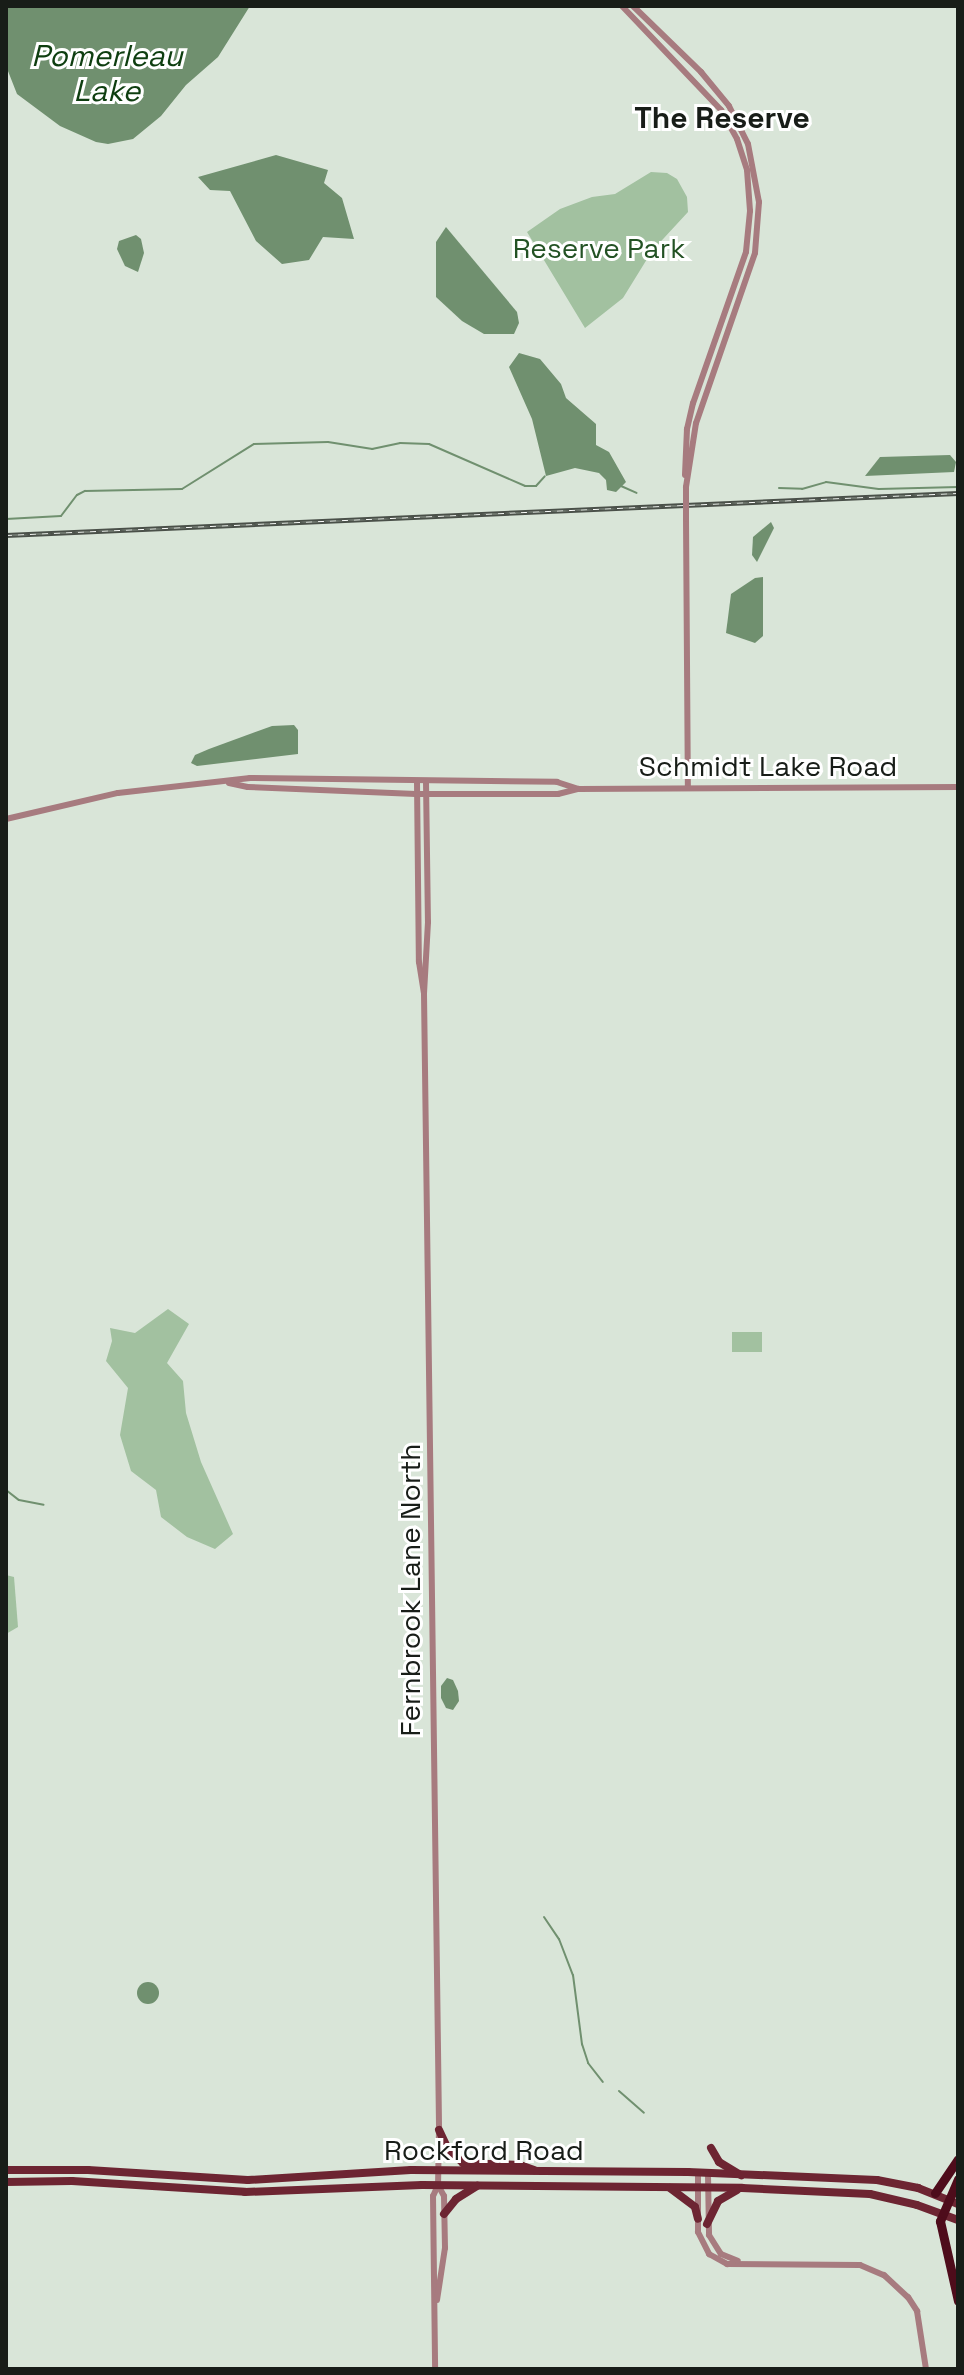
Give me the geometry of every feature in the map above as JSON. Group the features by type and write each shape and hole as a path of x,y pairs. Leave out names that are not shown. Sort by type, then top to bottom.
{"highway":[{"path":"935,2193 958,2159"},
{"path":"958,2179 953,2202 943,2214 942,2232 958,2301"}],"main road":[{"path":"439,2130 448,2149 463,2163 520,2165 539,2171"},
{"path":"711,2148 719,2162 741,2175"},
{"name":"Rockford Road","path":"6,2170 77,2169 248,2180 438,2171 741,2175 877,2180 935,2193 953,2202"},
{"name":"Rockford Road","path":"6,2182 72,2181 245,2192 438,2185 703,2186 870,2194 958,2220"},
{"path":"444,2214 456,2199 477,2185"},
{"path":"662,2185 687,2199 695,2207 698,2219"},
{"path":"707,2224 718,2201 742,2188"}],"street":[{"path":"622,6 721,110 737,139 747,170 750,211 746,252 687,429 688,788"},
{"path":"633,6 701,72 729,106 748,144 758,193 760,219 755,253 696,423 686,487"},
{"name":"Schmidt Lake Road","path":"6,819 118,793 273,778 557,782 578,789"},
{"name":"Fernbrook Lane North","path":"417,782 420,972 424,994"},
{"name":"Fernbrook Lane North","path":"426,782 428,922 424,994 439,2130 438,2185 433,2196 435,2369"},
{"name":"Schmidt Lake Road","path":"229,783 416,794 558,794 578,789 958,787"},
{"path":"703,2174 707,2224 717,2250 741,2262"},
{"name":"Fernbrook Lane North","path":"436,2303 444,2253 444,2196 438,2185"},
{"path":"703,2186 698,2219 700,2241 709,2254 727,2264 860,2265 884,2275 908,2297 917,2311 926,2369"}],"green space":[{"name":"Reserve Park","path":"651,172 667,173 677,179 687,197 688,212 652,251 623,298 585,328 527,232 560,209 592,197 615,194"},
{"path":"168,1309 189,1324 167,1363 183,1381 186,1413 201,1462 233,1534 215,1549 187,1537 161,1517 156,1490 131,1471 120,1435 128,1388 106,1361 112,1341 110,1328 135,1333"},
{"path":"732,1332 762,1332 762,1352 732,1352"},
{"path":"6,1575 14,1577 18,1627 6,1634"}],"water":[{"name":"Pomerleau Lake","path":"6,6 250,6 218,57 186,85 161,116 133,139 108,144 60,126 17,94 6,66"},
{"path":"276,155 328,170 324,183 342,198 354,239 323,237 309,260 282,264 256,241 230,191 210,190 198,177"},
{"path":"446,227 517,312 519,323 514,334 484,334 462,321 436,297 436,242"},
{"path":"136,235 141,239 144,253 138,272 125,266 117,249 119,241"},
{"path":"519,353 540,359 561,384 566,398 596,424 596,445 609,452 626,482 616,492 607,490 606,480 599,473 575,468 546,476 532,419 509,367"},
{"path":"950,455 956,462 954,472 865,476 880,457"},
{"path":"771,522 774,528 757,562 752,555 753,537"},
{"path":"763,577 763,636 755,643 726,633 731,594 755,578"},
{"path":"294,725 298,730 298,754 197,766 191,763 195,755 209,749 272,726"},
{"path":"447,1678 453,1680 458,1691 459,1701 453,1710 446,1708 441,1698 441,1686"},
{"path":"148,1982 156,1985 159,1993 156,2001 148,2004 140,2001 137,1993 140,1985"}],"waterway":[{"path":"6,519 61,516 77,495 85,491 182,489 254,444 328,442 372,449 400,443 429,444 525,486 536,486 545,476"},
{"path":"779,488 802,489 826,482 879,489 958,487"},
{"path":"621,486 637,493"},
{"path":"6,1490 19,1500 44,1505"},
{"path":"544,1917 559,1939 573,1975 582,2044 588,2063 603,2082"},
{"path":"619,2091 644,2113"}],"railway":[{"path":"6,535 958,493"}],"district":[{"name":"The Reserve","path":"722,118"}]}
